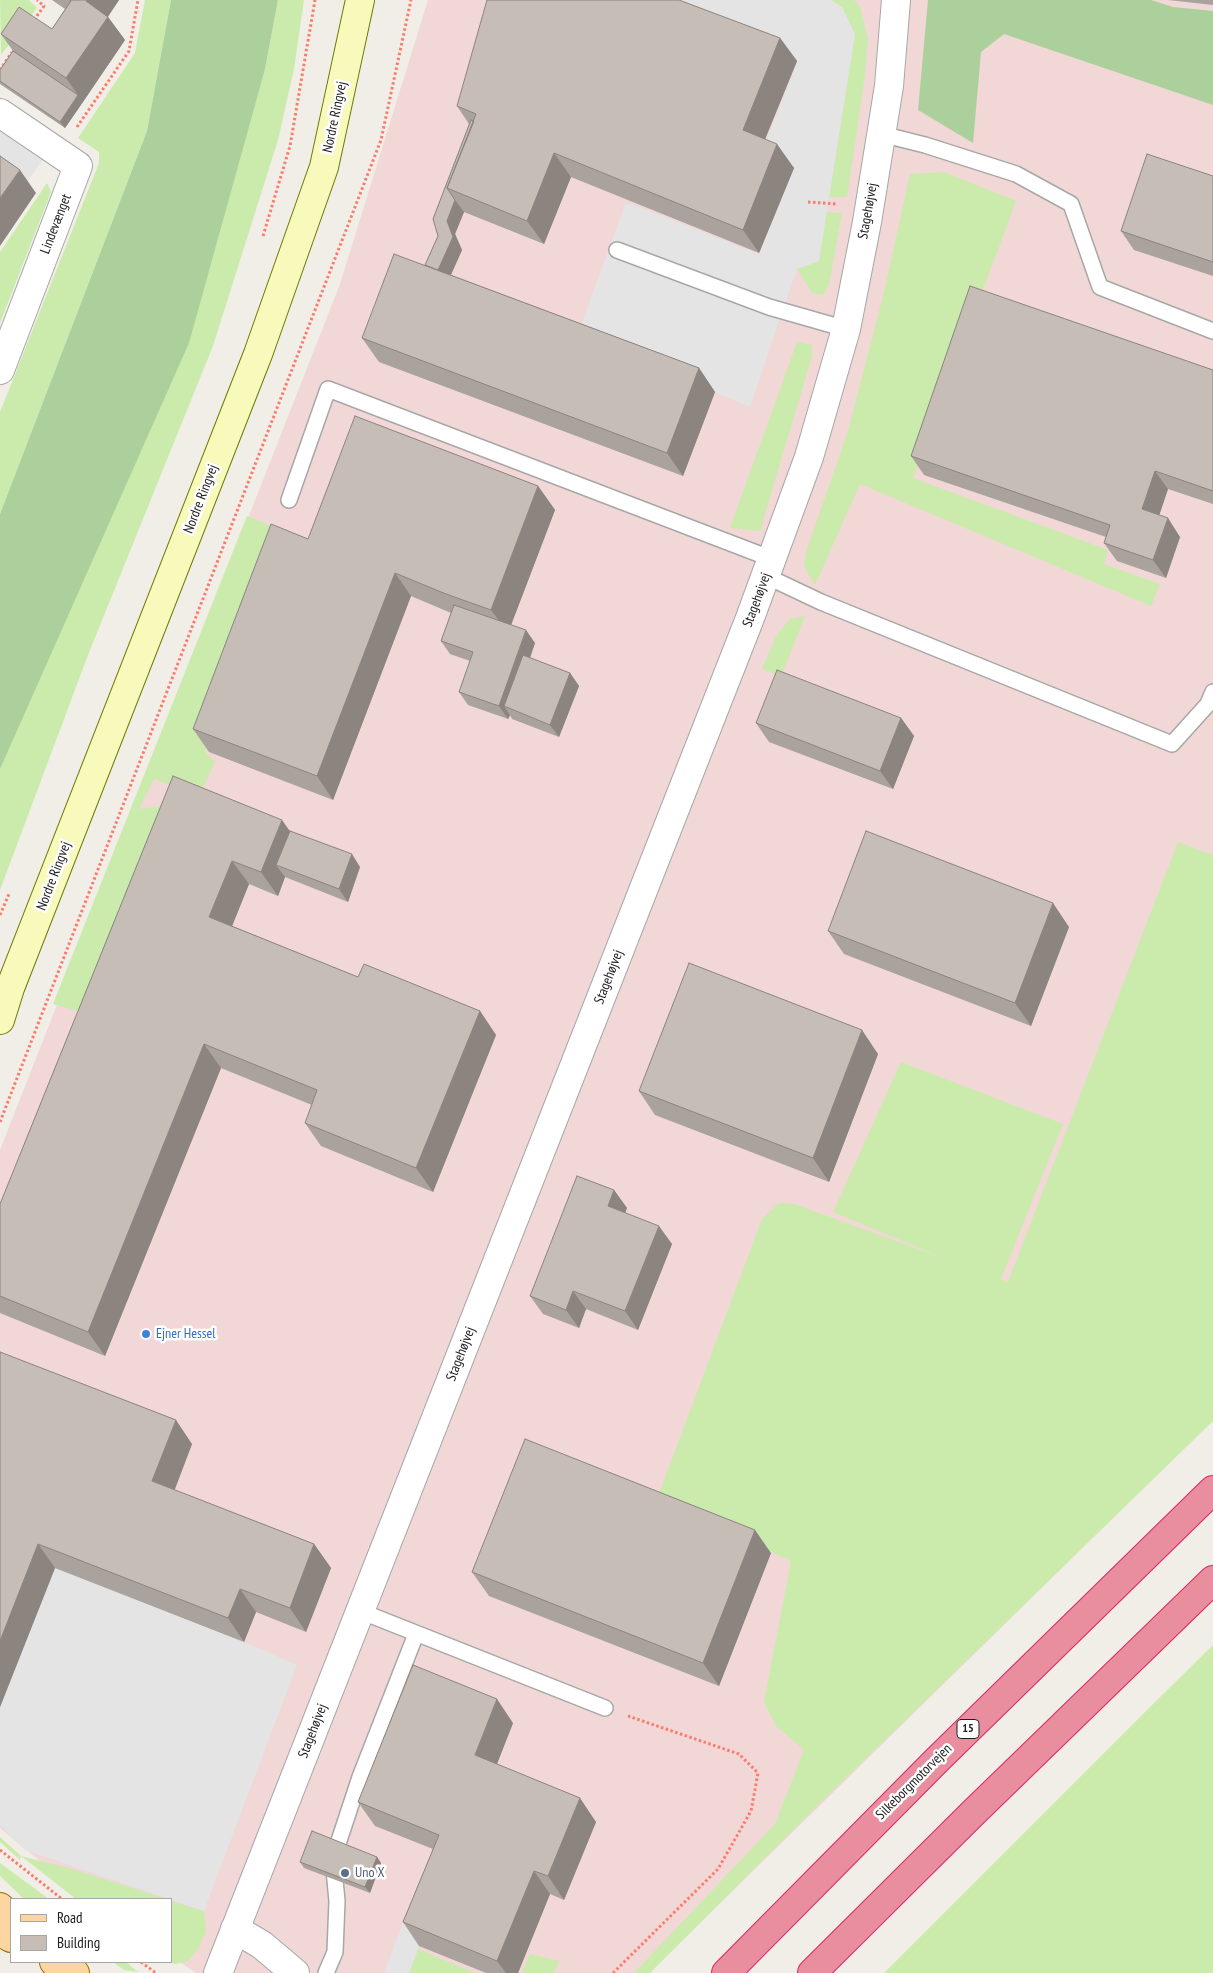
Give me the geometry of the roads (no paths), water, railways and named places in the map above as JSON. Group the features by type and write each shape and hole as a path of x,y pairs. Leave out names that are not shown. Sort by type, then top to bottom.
{"highway":[{"name":"Silkeborgmotorvejen","path":"726,1973 937,1760 1213,1490"},
{"path":"812,1973 980,1806 1213,1580"}],"main road":[{"name":"Nordre Ringvej","path":"0,1020 5,998 258,354 324,167 360,0"},
{"path":"0,1908 10,1916"},
{"path":"56,1963 76,1973"},
{"path":"65,1963 76,1973"}],"street":[{"name":"Stagehøjvej","path":"218,1973 750,618 809,457 846,329 867,222 889,86 896,0"},
{"name":"Lindevænget","path":"0,113 78,166 0,370"},
{"path":"235,1929 262,1944 295,1973"}],"lane":[{"path":"881,134 925,144 1016,174 1071,204 1100,287 1213,331"},
{"path":"616,250 769,307 846,329"},
{"path":"289,500 328,390 769,568 821,602 1172,744 1208,704 1213,692"},
{"path":"360,1611 605,1708"},
{"path":"326,1973 335,1952 337,1901 333,1859 360,1777 416,1634"}],"place":[{"name":"Ejner Hessel","path":"146,1334"},
{"name":"Uno X","path":"345,1873"}]}
